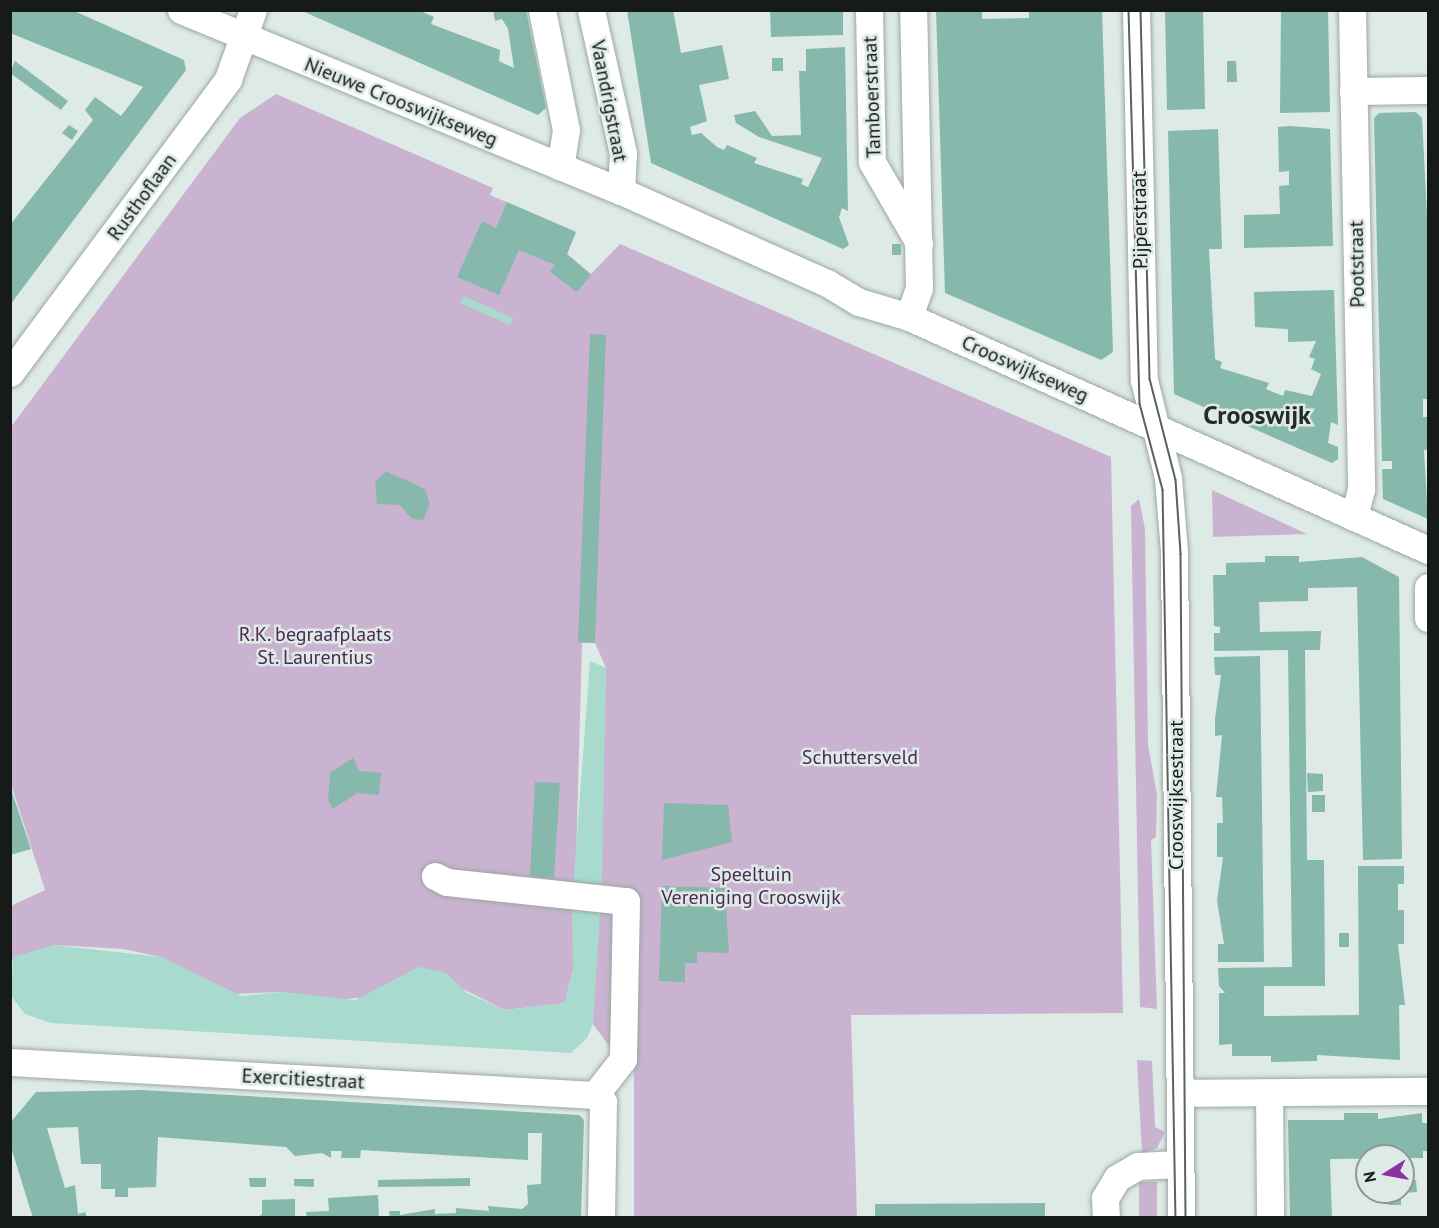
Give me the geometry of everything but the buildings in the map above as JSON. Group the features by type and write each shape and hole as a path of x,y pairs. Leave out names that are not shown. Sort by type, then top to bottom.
{"street":[{"name":"Nieuwe Crooswijkseweg","path":"181,10 621,191"},
{"name":"Rusthoflaan","path":"10,373 228,79 247,38 253,10"},
{"path":"542,10 566,130 560,167"},
{"name":"Vaandrigstraat","path":"591,10 623,153 621,191"},
{"name":"Tamboerstraat","path":"869,10 872,162 919,244"},
{"name":"Tamboerstraat","path":"909,317 920,288 913,10"},
{"name":"Pijperstraat","path":"1136,10 1144,380 1155,428"},
{"name":"Pootstraat","path":"1352,10 1361,489 1354,517"},
{"path":"1353,91 1428,90"},
{"name":"Crooswijkseweg","path":"621,191 871,308 909,317 1428,550"},
{"name":"Crooswijksestraat","path":"1155,428 1168,478 1174,551 1181,1218"},
{"path":"1428,587 1428,618"},
{"path":"435,876 447,882 606,897 626,902 623,1059 595,1095 603,1102 601,1218"},
{"name":"Exercitiestraat","path":"10,1062 595,1095"},
{"path":"1180,1094 1428,1091"},
{"path":"1269,1093 1270,1218"},
{"path":"1106,1218 1106,1198 1117,1178 1138,1166 1180,1164"}],"green space":[{"path":"276,94 493,188 490,195 576,232 567,254 591,274 620,244 1111,457 1123,1013 851,1015 857,1217 634,1217 634,1060 615,1054 593,1024 606,668 595,643 582,643 573,969 565,1003 505,1010 419,967 365,997 340,1000 282,992 232,994 161,957 123,949 54,945 11,961 11,906 45,890 11,784 11,427 240,118"},
{"path":"1212,490 1307,534 1213,537"},
{"path":"1139,499 1145,529 1148,745 1157,794 1156,837 1151,840 1157,1009 1140,1007 1131,506"},
{"path":"1137,1060 1152,1061 1155,1127 1165,1132 1157,1148 1142,1154"},
{"path":"1139,1182 1157,1182 1157,1217 1139,1217"}],"shaded area":[{"path":"464,296 513,318 510,325 460,303"},
{"path":"590,661 606,668 602,882 593,1024 587,1038 571,1053 51,1023 25,1014 11,996 13,957 54,945 161,957 242,996 282,992 355,1000 419,967 446,973 467,993 505,1010 565,1003 573,969 572,902"}],"tram line":[{"path":"1129,10 1140,404 1163,490 1176,1218"},
{"path":"1141,10 1150,379 1176,480 1181,554 1186,1218"}],"district":[{"name":"Crooswijk","path":"1257,415"}],"park label":[{"name":"R.K. begraafplaats St. Laurentius","path":"315,646"},
{"name":"Schuttersveld","path":"860,757"},
{"name":"Speeltuin Vereniging Crooswijk","path":"751,886"}]}
